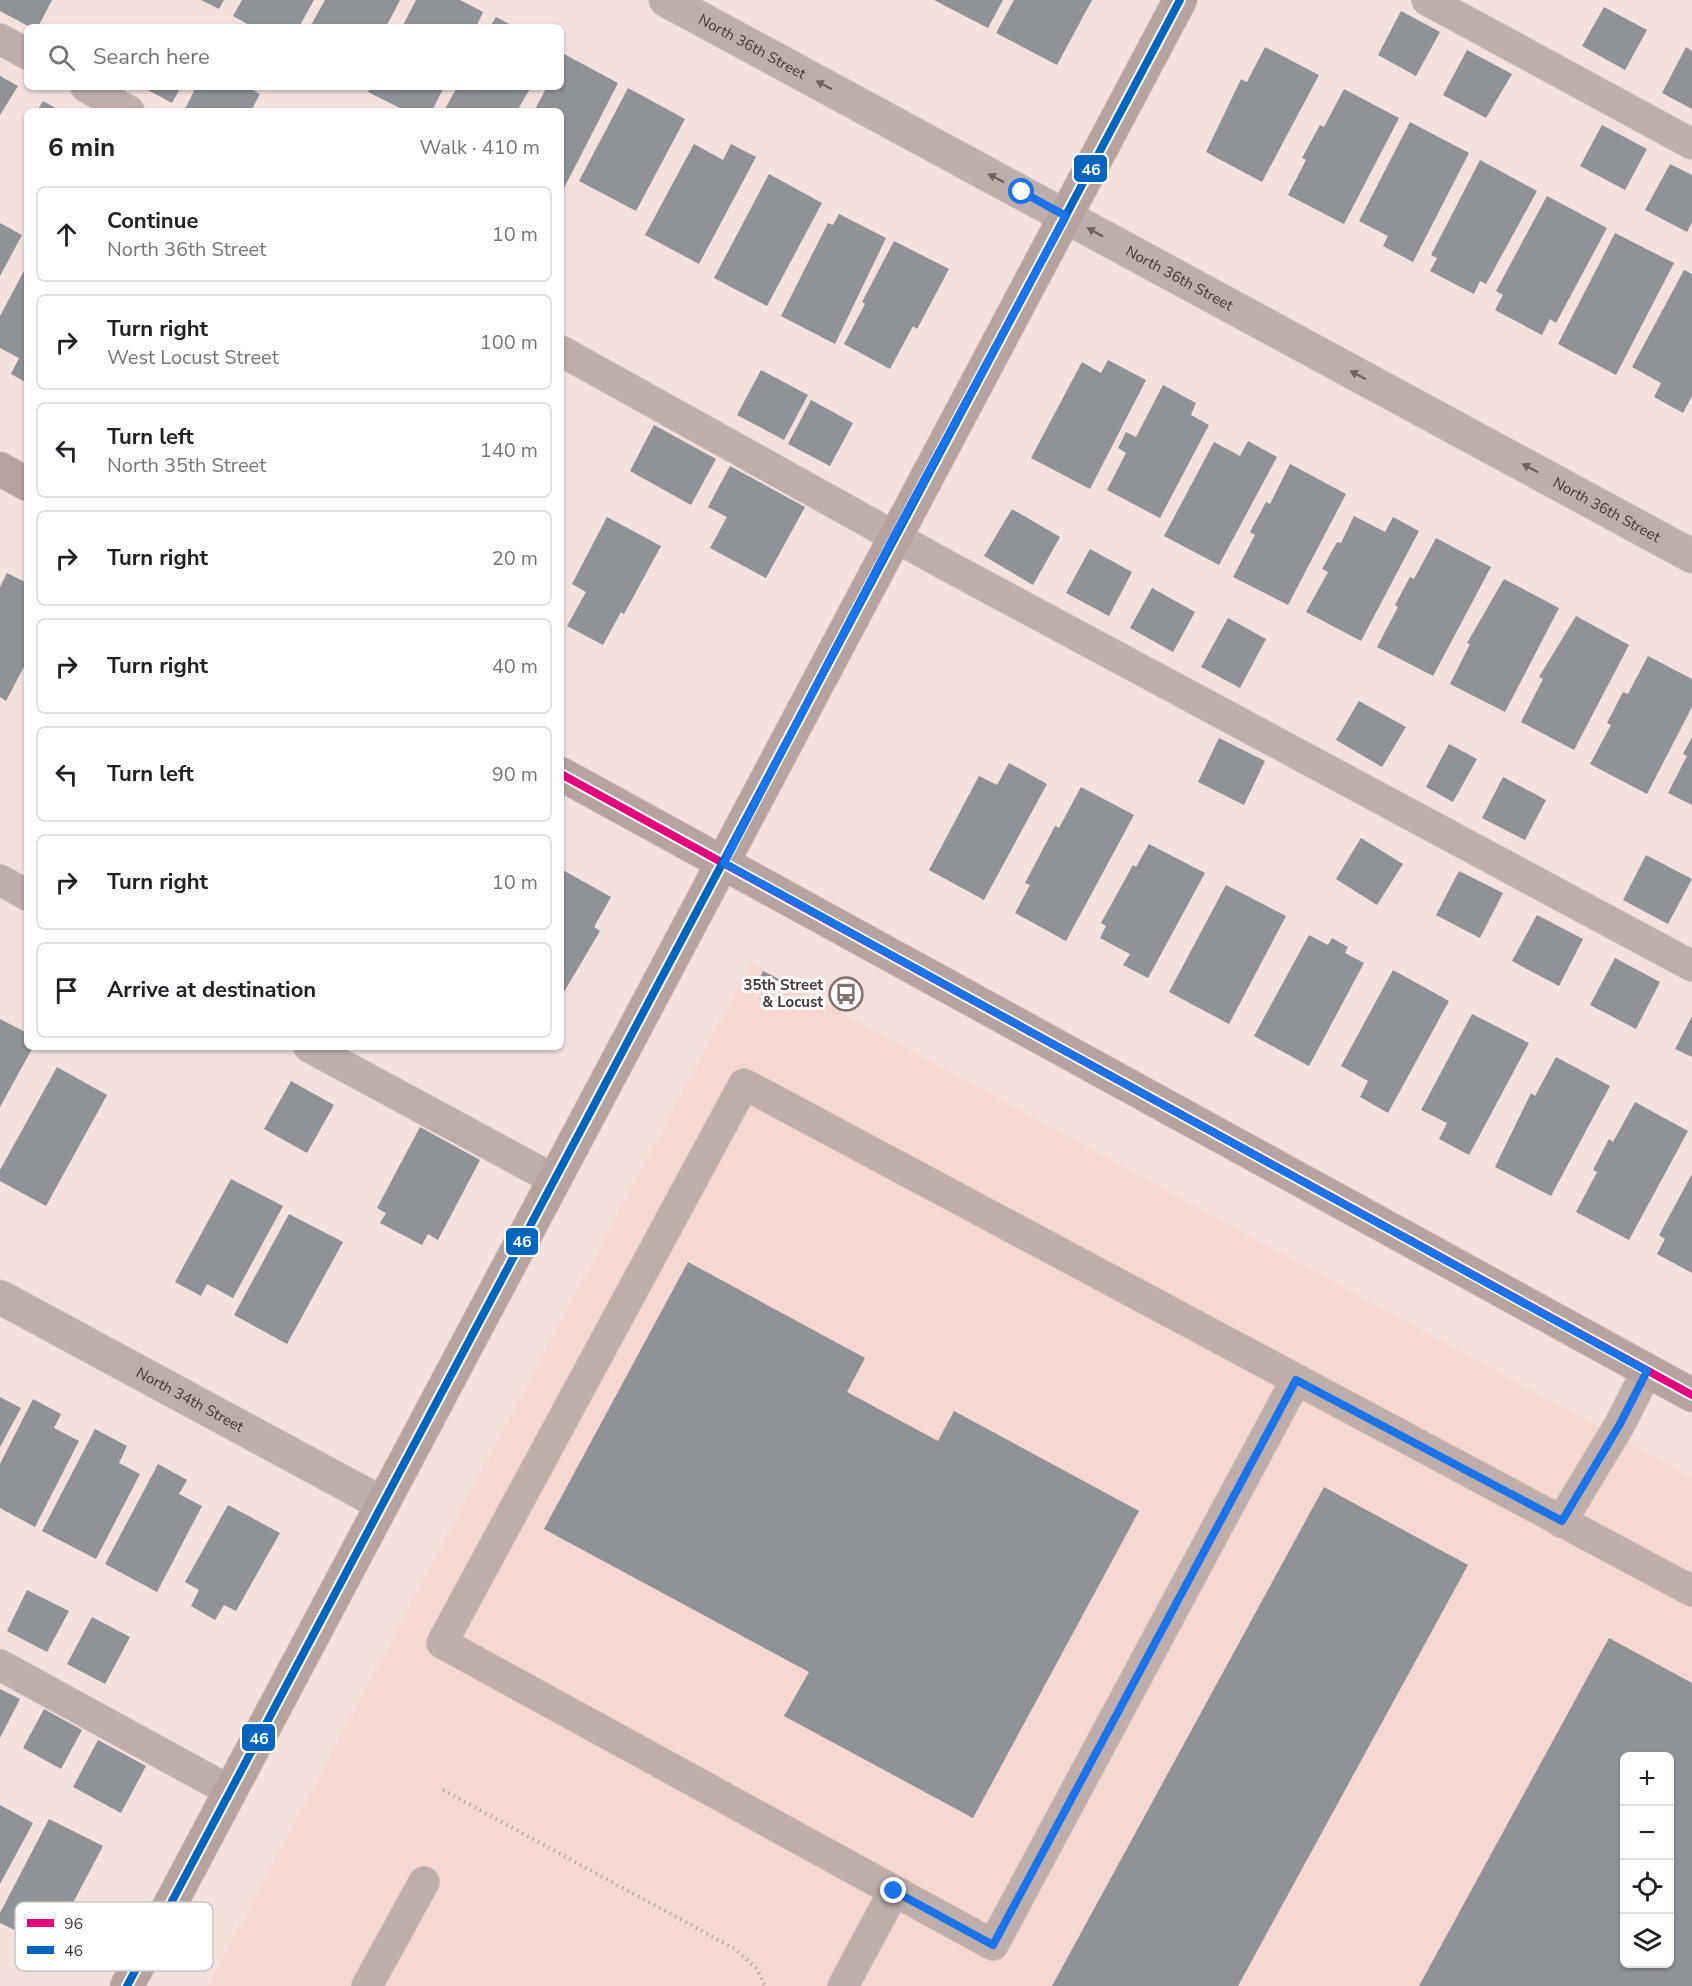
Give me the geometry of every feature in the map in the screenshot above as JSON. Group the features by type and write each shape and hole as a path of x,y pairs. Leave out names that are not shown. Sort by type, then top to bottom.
{"street":[{"name":"North 36th Street","path":"666,0 1692,555"},
{"path":"171,1902 1180,0"},
{"path":"0,469 24,481"},
{"path":"564,776 1692,1395"},
{"name":"North 34th Street","path":"0,1297 381,1503"},
{"path":"127,1986 135,1971"}],"lane":[{"path":"1427,0 1692,144"},
{"path":"0,39 24,52"},
{"path":"91,90 124,108"},
{"path":"564,353 894,536 1692,966"},
{"path":"0,880 24,893"},
{"path":"315,1050 555,1180"},
{"path":"1296,1380 993,1945 442,1643 744,1084 1692,1591"},
{"path":"1562,1521 1620,1424 1647,1371"},
{"path":"0,1665 230,1791"},
{"path":"367,1986 424,1882"},
{"path":"843,1986 894,1891"}],"path":[{"path":"443,1790 735,1949 757,1969 765,1986"}],"shaded area":[{"path":"751,963 1692,1478 1692,1986 208,1986"}],"building":[{"path":"0,0 52,0 40,24 24,24 0,11"},
{"path":"201,0 224,0 219,9"},
{"path":"242,0 314,0 301,24 248,24 233,16"},
{"path":"325,0 400,0 388,24 312,24"},
{"path":"416,0 460,0 483,12 477,24 404,24"},
{"path":"934,0 1003,0 988,28"},
{"path":"1014,0 1092,0 1057,65 996,33"},
{"path":"1604,7 1647,30 1625,70 1582,46"},
{"path":"1401,11 1440,32 1416,76 1378,55"},
{"path":"496,17 509,24 492,24"},
{"path":"1265,47 1319,75 1262,182 1206,152 1241,79 1247,82"},
{"path":"1686,47 1692,51 1692,109 1662,93"},
{"path":"1467,50 1512,74 1486,118 1443,95"},
{"path":"564,54 618,83 564,188 564,108 536,108 545,90 564,90"},
{"path":"0,76 18,86 0,115"},
{"path":"628,88 685,119 636,211 579,181"},
{"path":"1344,89 1399,118 1344,224 1288,195 1306,160 1302,158 1320,125 1324,127"},
{"path":"148,90 179,90 172,103"},
{"path":"194,90 253,90 260,94 253,108 186,108"},
{"path":"369,90 442,90 434,108 400,108 368,92"},
{"path":"455,90 529,90 519,108 446,108"},
{"path":"43,101 56,108 39,108"},
{"path":"1410,122 1469,153 1413,262 1383,246 1388,236 1359,221"},
{"path":"1602,125 1647,149 1625,190 1580,166"},
{"path":"694,144 723,160 731,144 756,157 699,264 645,235"},
{"path":"1480,160 1537,191 1486,284 1480,281 1474,294 1430,271 1437,258 1431,255"},
{"path":"1670,164 1692,175 1692,222 1687,232 1645,210"},
{"path":"769,174 822,203 767,306 714,278"},
{"path":"1547,196 1607,228 1556,323 1550,319 1542,335 1495,310 1503,295 1496,291"},
{"path":"839,214 886,238 835,344 781,316 828,223 833,225"},
{"path":"0,223 22,235 0,276"},
{"path":"1615,233 1674,263 1616,375 1558,344"},
{"path":"894,241 949,269 917,329 913,326 890,369 844,344 865,304 862,302"},
{"path":"1684,270 1692,274 1692,396 1683,413 1654,397 1661,383 1632,367"},
{"path":"24,271 24,381 11,374 19,358 0,348 0,316"},
{"path":"1108,360 1146,380 1090,489 1031,458 1082,362 1101,373"},
{"path":"761,370 808,395 784,440 737,415"},
{"path":"1163,385 1196,403 1191,415 1209,425 1160,518 1107,490 1126,453 1118,448 1126,432 1136,437"},
{"path":"811,400 853,423 830,466 788,444"},
{"path":"654,425 716,459 691,505 630,471"},
{"path":"1248,441 1277,457 1219,565 1164,536 1214,442 1240,456"},
{"path":"1290,464 1346,494 1288,605 1233,577 1255,535 1250,532 1266,502 1270,504"},
{"path":"730,466 805,507 766,578 710,548 727,517 708,507"},
{"path":"1012,509 1060,537 1033,585 984,556"},
{"path":"1354,516 1385,532 1393,517 1419,531 1361,641 1306,612 1328,572 1322,569 1337,542 1341,543"},
{"path":"607,517 661,546 624,614 621,612 603,645 567,626 586,592 572,584"},
{"path":"1436,538 1491,567 1433,676 1377,647 1398,607 1395,605 1410,577 1414,579"},
{"path":"1090,549 1132,572 1109,616 1066,593"},
{"path":"7,573 24,582 24,667 6,701 0,697 0,587"},
{"path":"1504,579 1559,608 1505,712 1450,684 1470,644 1467,643"},
{"path":"1152,588 1195,612 1173,652 1130,628"},
{"path":"1576,616 1629,645 1574,750 1521,722 1543,679 1539,677"},
{"path":"1228,618 1266,639 1240,688 1201,667"},
{"path":"1648,656 1692,679 1692,707 1647,794 1590,764 1611,725 1607,723 1623,692 1628,694"},
{"path":"1359,701 1406,727 1382,767 1336,740"},
{"path":"1692,737 1692,805 1668,793 1687,756 1683,754"},
{"path":"1219,738 1265,761 1244,805 1198,782"},
{"path":"1449,744 1477,759 1453,802 1426,787"},
{"path":"1009,763 1047,784 984,900 929,870 979,776 997,785"},
{"path":"1503,777 1546,800 1525,840 1482,818"},
{"path":"1081,787 1134,815 1066,941 1015,913 1030,885 1025,883 1055,826 1059,828"},
{"path":"1361,838 1403,864 1377,905 1336,879"},
{"path":"1149,844 1205,873 1148,978 1123,965 1130,954 1100,938 1106,926 1101,923 1133,865 1136,867"},
{"path":"1646,855 1692,879 1668,924 1623,900"},
{"path":"564,871 611,897 594,927 600,931 564,992"},
{"path":"1459,871 1503,893 1480,938 1436,915"},
{"path":"1226,885 1286,916 1229,1024 1169,992"},
{"path":"1537,915 1583,939 1559,986 1512,961"},
{"path":"1309,935 1328,945 1332,938 1348,947 1345,953 1364,963 1309,1066 1254,1036"},
{"path":"1615,958 1660,982 1636,1029 1590,1005"},
{"path":"1393,970 1449,1001 1388,1113 1360,1097 1368,1081 1341,1066"},
{"path":"763,971 779,979 774,988 759,980"},
{"path":"1472,1014 1529,1043 1469,1155 1439,1139 1447,1123 1421,1110"},
{"path":"1692,1016 1692,1057 1675,1049"},
{"path":"0,1019 24,1031 24,1050 31,1050 0,1107"},
{"path":"1556,1057 1610,1086 1551,1196 1495,1167 1531,1093 1535,1096"},
{"path":"57,1067 107,1095 46,1206 0,1181 0,1170"},
{"path":"291,1081 334,1105 307,1153 264,1129"},
{"path":"1635,1102 1688,1131 1629,1240 1576,1212 1597,1172 1593,1170 1609,1139 1613,1142"},
{"path":"420,1127 480,1160 438,1240 428,1234 422,1245 380,1223 386,1213 377,1208"},
{"path":"1692,1174 1692,1273 1657,1254 1665,1239 1659,1235"},
{"path":"231,1179 283,1206 233,1298 207,1284 201,1296 175,1282"},
{"path":"289,1214 343,1242 287,1344 234,1315"},
{"path":"688,1262 865,1358 847,1392 938,1441 954,1411 1139,1511 973,1818 784,1716 809,1672 544,1529"},
{"path":"0,1397 21,1408 0,1447"},
{"path":"33,1399 61,1414 54,1428 79,1441 35,1527 0,1508 0,1464"},
{"path":"95,1429 127,1446 119,1463 140,1474 96,1559 42,1531"},
{"path":"158,1464 187,1480 179,1494 202,1506 157,1592 105,1564"},
{"path":"1324,1487 1468,1565 1238,1986 1052,1986"},
{"path":"228,1505 280,1533 236,1611 224,1605 215,1620 191,1606 199,1590 185,1582"},
{"path":"27,1590 69,1611 47,1652 7,1631"},
{"path":"92,1617 130,1637 105,1684 67,1664"},
{"path":"1609,1638 1692,1683 1692,1986 1419,1986"},
{"path":"0,1689 20,1699 0,1738"},
{"path":"44,1709 82,1730 61,1769 23,1748"},
{"path":"98,1740 146,1766 121,1813 73,1787"},
{"path":"0,1805 33,1823 0,1884"},
{"path":"49,1819 103,1846 73,1902 15,1902 15,1930 0,1923 0,1913"}],"transit line":[{"name":"46","path":"172,1902 1180,0"},
{"name":"96","path":"564,776 1692,1395"},
{"name":"46","path":"127,1986 135,1971"}],"place":[{"name":"35th Street & Locust","path":"846,994"}],"route":[{"path":"894,1891 993,1945 1296,1380 1562,1521 1620,1424 1647,1371 724,863 894,536 1066,216 1022,192"}]}
